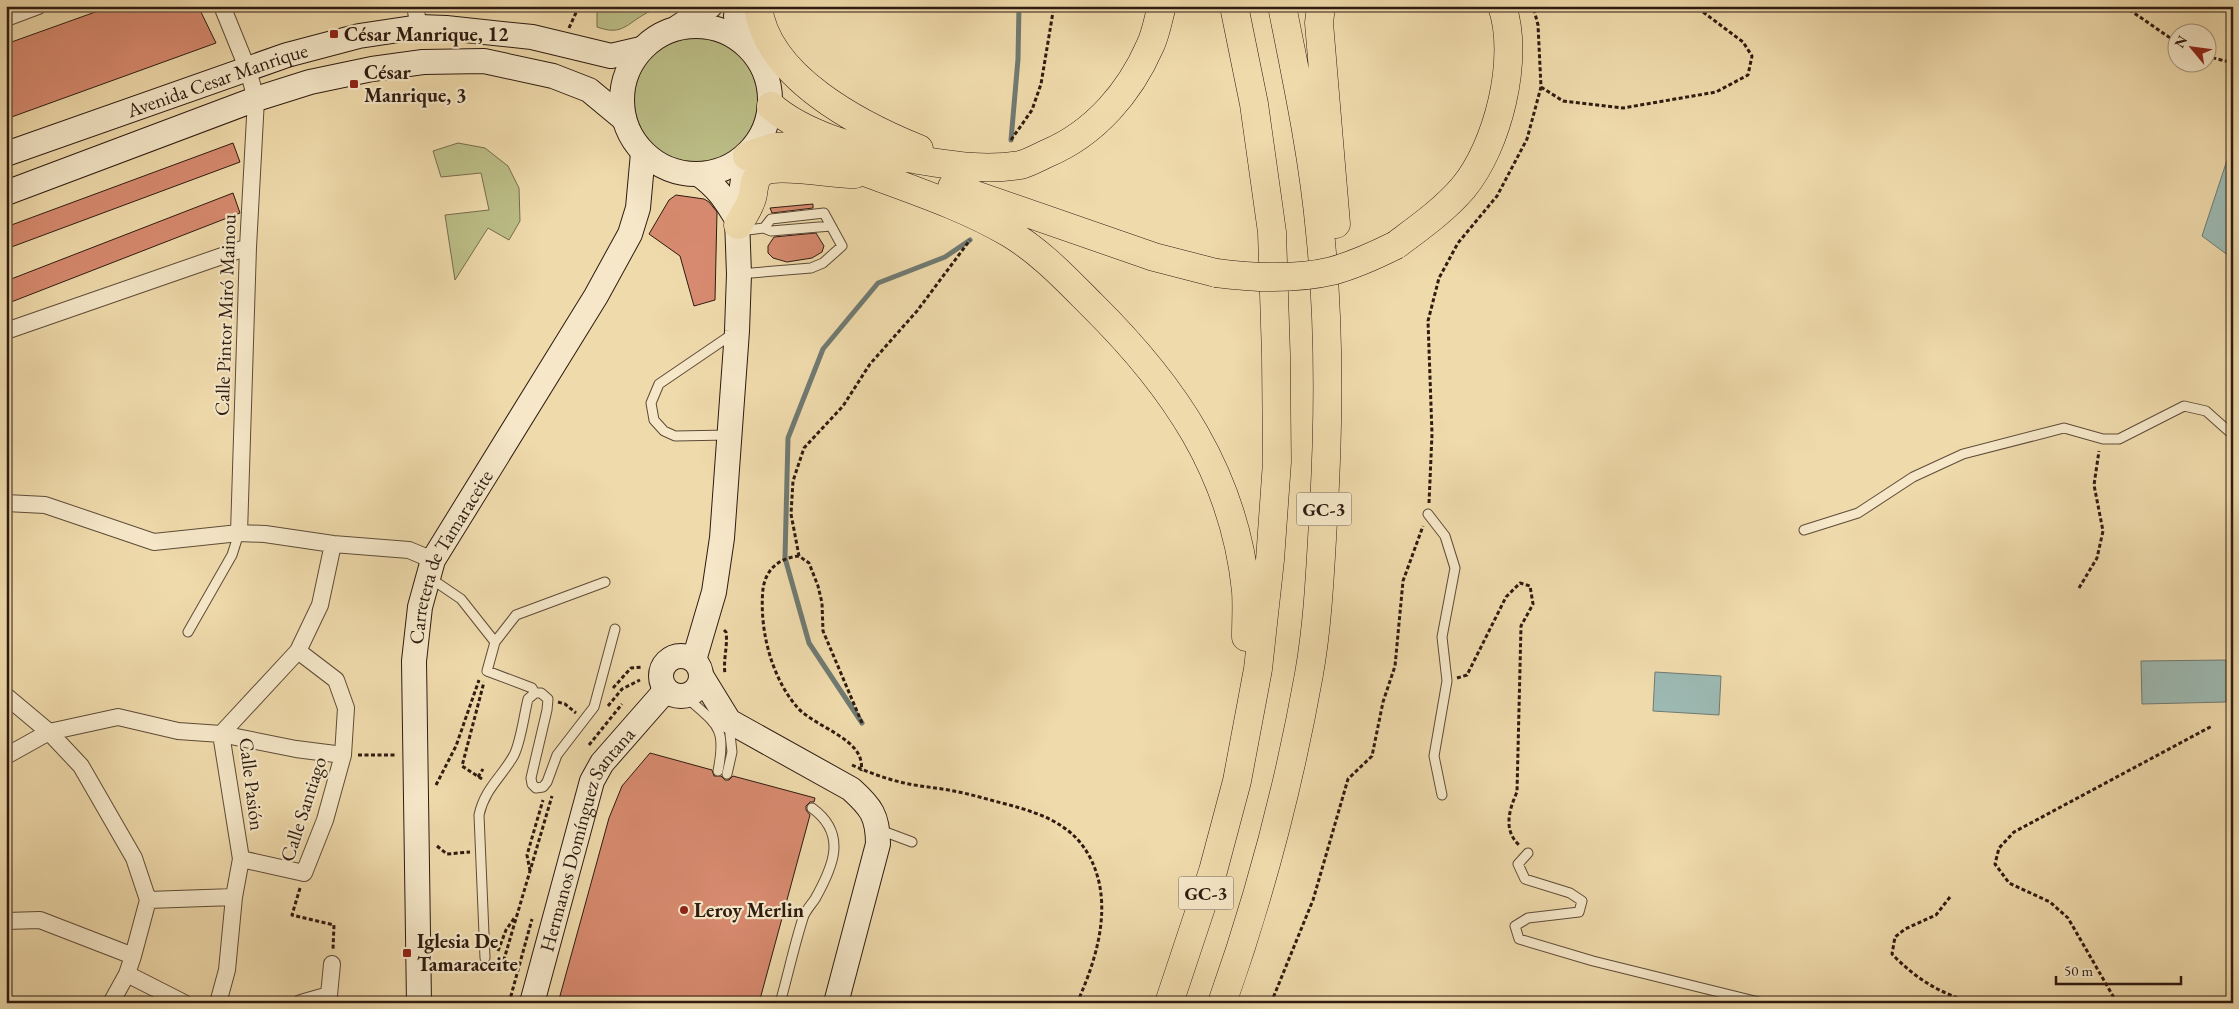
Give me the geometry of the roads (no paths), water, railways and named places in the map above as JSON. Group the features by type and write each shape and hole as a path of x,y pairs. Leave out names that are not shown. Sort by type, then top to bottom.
{"highway":[{"path":"758,6 760,21 767,37 784,61 829,104 892,138 969,168"},
{"path":"744,226 752,200 754,182 760,174 767,170 780,168 843,175 880,165 969,168 1021,165 1067,145 1098,121 1130,85 1151,45 1162,6"},
{"name":"GC-3","path":"1169,1003 1213,871 1237,781 1258,669 1270,560 1277,452 1272,232 1254,104 1234,6"},
{"name":"GC-3","path":"1222,1003 1246,934 1283,801 1309,672 1319,596 1328,444 1328,351 1321,241 1298,87 1282,6"},
{"path":"1319,596 1344,447 1336,221 1319,23 1321,6"},
{"path":"880,165 1154,257 1216,273 1254,278 1296,276 1332,271 1366,259 1396,245 1433,218 1464,186 1490,143 1504,95 1509,40 1502,8"},
{"path":"771,106 788,120 801,127 880,165 1011,234 1050,263 1104,316 1155,375 1191,423 1211,462 1229,509 1240,552 1246,593 1246,637 1234,731 1237,781"},
{"path":"746,157 774,147 790,146 840,156 882,169 880,165"}],"main road":[{"path":"678,27 695,25 710,27 725,31 742,41 762,64 770,85 771,106 758,139 746,157 713,174 700,175 672,171 657,164 644,154 632,139 624,119 621,102 630,66 641,49 654,38 678,27 710,6"},
{"path":"737,6 736,16 742,41"},
{"name":"Avenida Cesar Manrique","path":"6,154 308,48 359,36 417,17 484,31 532,37 611,56 641,49"},
{"name":"Avenida Cesar Manrique","path":"6,193 256,99 310,82 372,69 423,62 484,61 553,76 589,90 624,119"},
{"name":"Carretera de Tamaraceite","path":"419,1003 414,661 420,607 430,568 596,296 630,234 638,208 644,154"},
{"path":"746,157 744,173 744,226 719,567 705,619 698,668 697,689 676,693 661,678 664,665 669,660 681,656 698,668 729,721 857,779 867,803 874,813 878,829 878,844 836,1003"},
{"path":"700,175 715,186 744,226"},
{"name":"Hermanos Domínguez Santana","path":"532,1003 592,781 602,763 676,693"}],"street":[{"path":"6,18 38,6"},
{"path":"222,6 248,70"},
{"name":"Calle Pintor Miró Mainou","path":"239,533 248,247 256,99 248,70"},
{"path":"6,332 248,247"},
{"path":"6,503 46,505 154,542 239,533 265,534 333,544 409,550 430,568"},
{"name":"Calle Pasión","path":"218,1003 226,970 234,898 241,859 221,734 298,651 320,605 333,544"},
{"name":"Calle Santiago","path":"241,859 304,873 325,820 343,755 346,708 336,680 298,651"},
{"path":"6,696 49,732 82,766 134,858 148,900 127,974 111,1003"},
{"path":"6,756 49,732 118,717 178,731 221,734 296,749 343,755"},
{"path":"148,900 234,898"},
{"path":"6,922 40,920 133,956"},
{"path":"301,1003 329,995 332,964"},
{"path":"127,974 184,1003"}],"lane":[{"path":"739,274 796,270 823,263 842,246 824,214 771,219 744,226"},
{"path":"744,226 771,231 830,226"},
{"path":"730,435 675,436 664,431 654,420 651,402 659,384 737,331"},
{"path":"1804,530 1858,513 1913,477 1963,454 2064,428 2103,439 2119,439 2184,406 2206,411 2233,434"},
{"path":"1428,514 1445,536 1455,568 1442,637 1447,681 1434,756 1442,795"},
{"path":"188,632 232,555 239,533"},
{"path":"430,568 461,599 495,642"},
{"path":"535,693 532,688 487,671 495,642 516,614 605,582"},
{"path":"485,958 479,815 482,804 491,785 514,755 528,699 535,693 541,693 548,699 531,778 532,784 536,788 543,787 557,755 594,706 615,629"},
{"path":"676,693 718,726 722,743 718,771"},
{"path":"728,774 732,752 729,721"},
{"path":"780,1003 804,916 826,880 835,851 832,830 824,817 812,808"},
{"path":"878,829 912,842"},
{"path":"1528,853 1518,864 1525,879 1570,892 1582,901 1579,912 1528,918 1515,926 1519,939 1593,961 1763,1003"}],"water":[{"path":"2233,142 2233,259 2202,236"},
{"path":"2226,660 2226,702 2142,704 2141,661"},
{"path":"1655,672 1721,676 1719,715 1653,711"}],"waterway":[{"path":"1011,140 1018,59 1019,6"},
{"path":"862,723 809,643 785,558 788,438 823,349 878,283 945,257 970,240"}],"place":[{"name":"César Manrique, 12","path":"334,34"},
{"name":"César Manrique, 3","path":"354,84"},
{"name":"Leroy Merlin","path":"684,910"},
{"name":"Iglesia De Tamaraceite","path":"407,953"}]}
